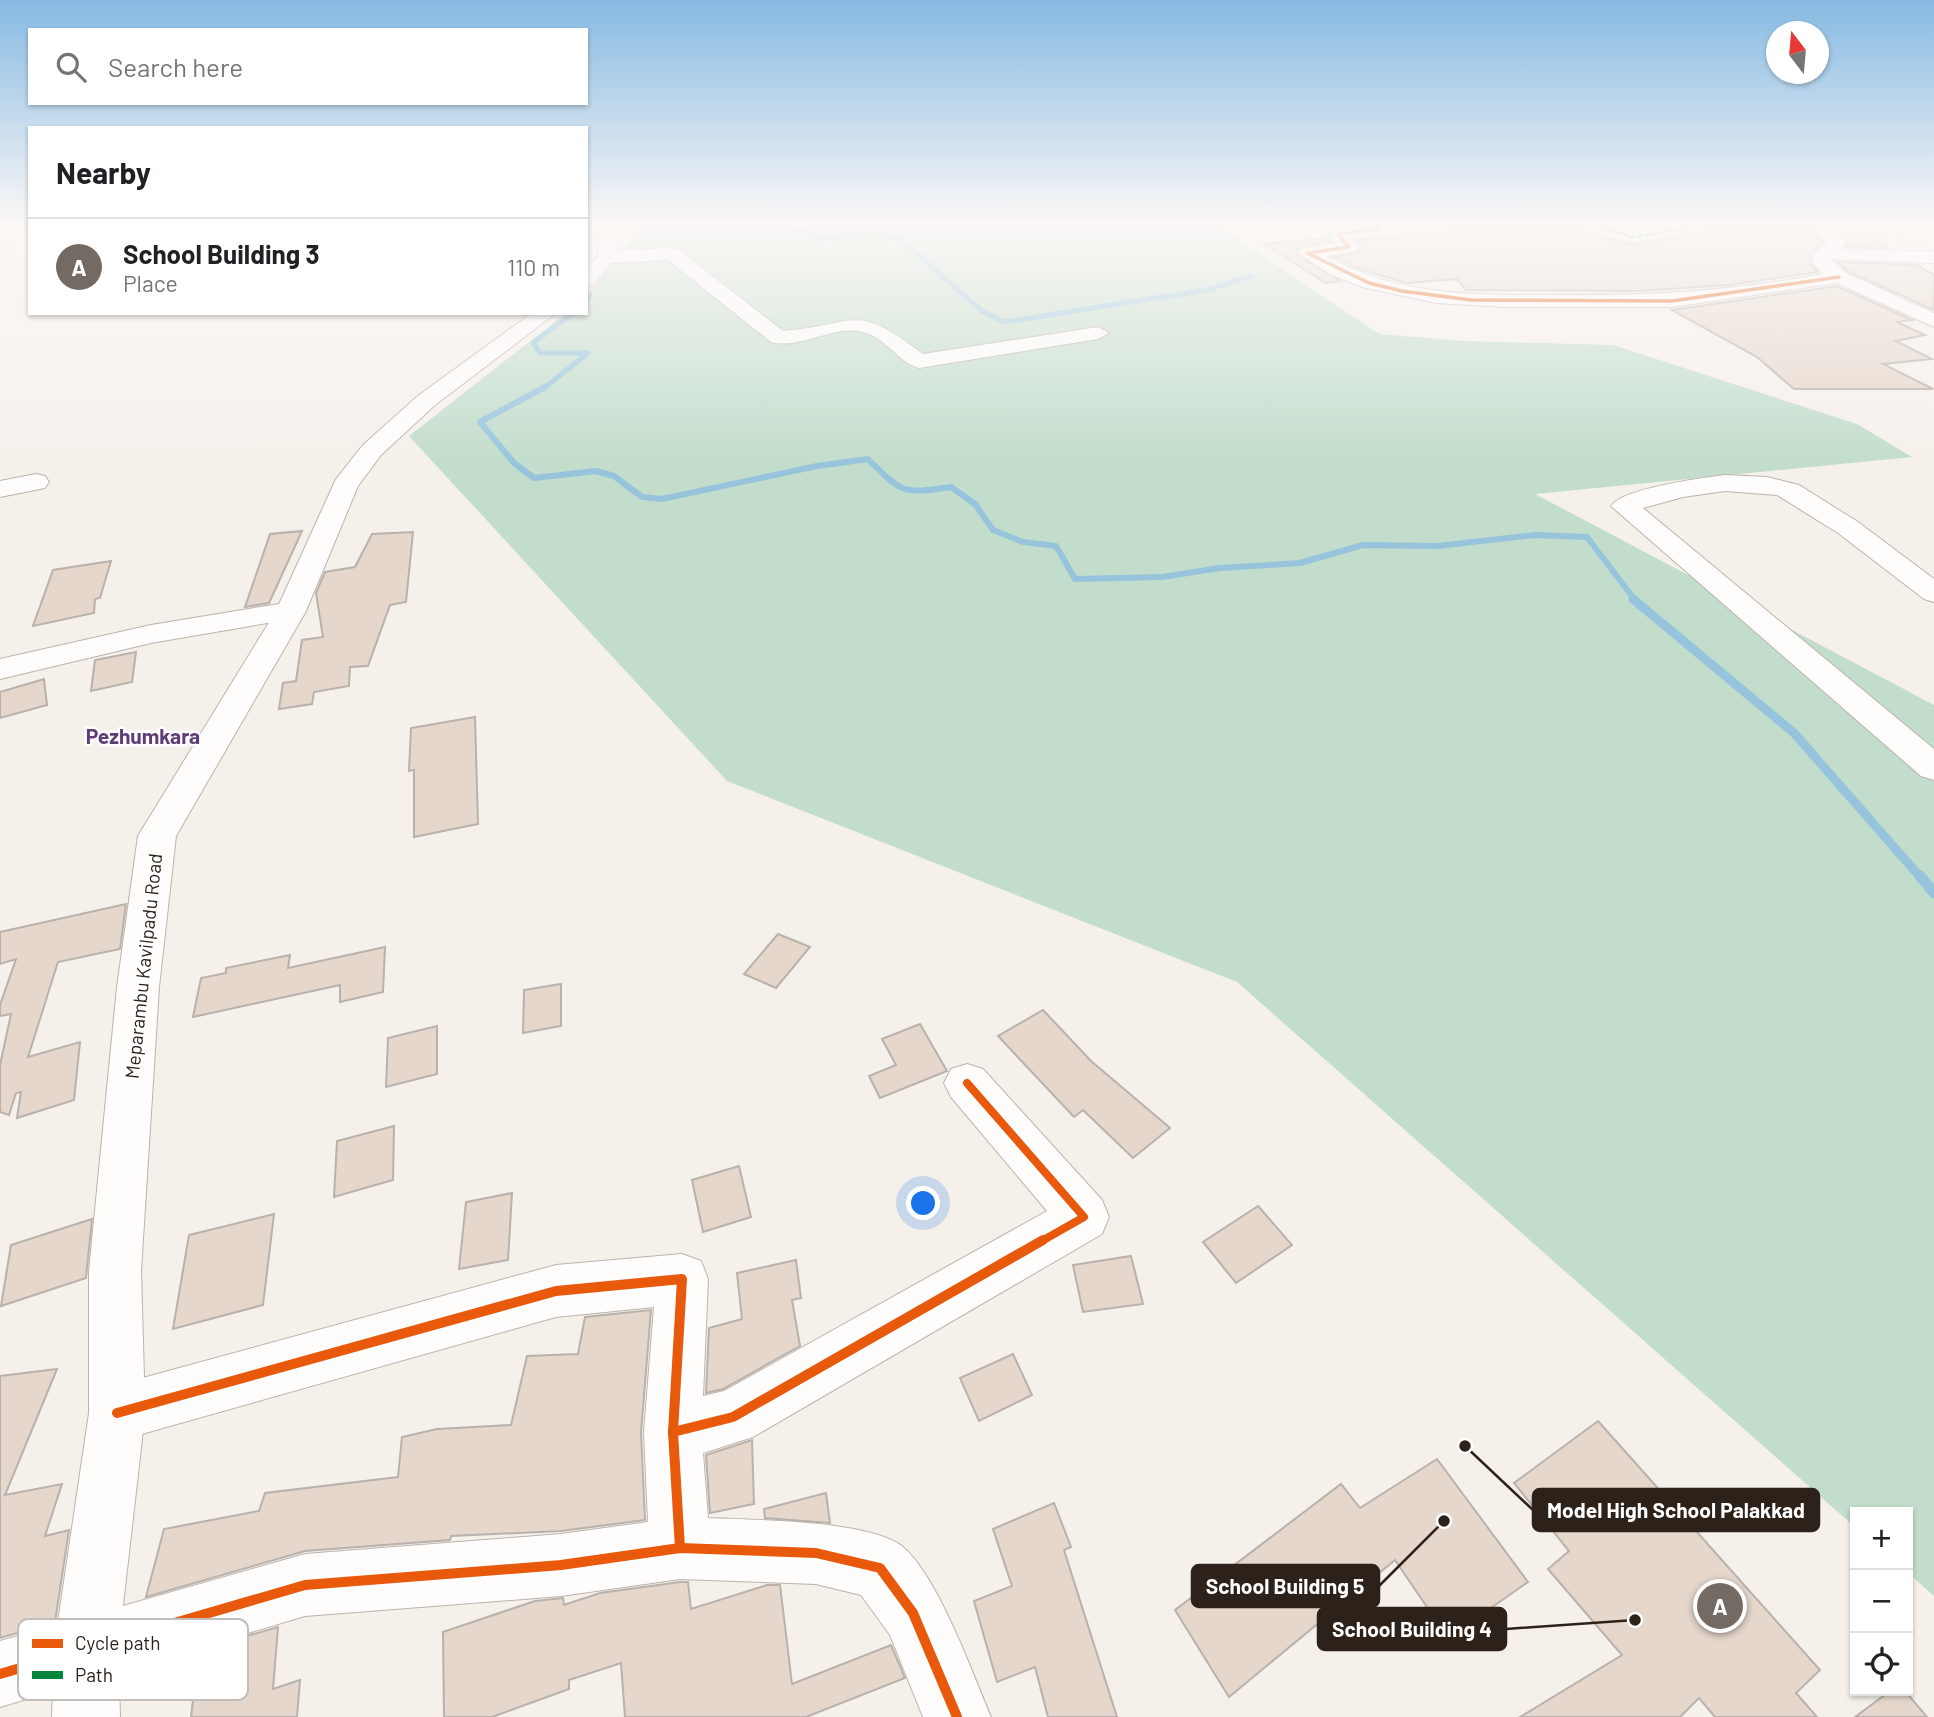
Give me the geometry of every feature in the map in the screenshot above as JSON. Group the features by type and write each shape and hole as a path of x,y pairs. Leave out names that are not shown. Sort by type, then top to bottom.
{"street":[{"path":"737,305 778,338 795,338 849,326 869,327 919,361 1098,333"},
{"path":"1725,305 1755,309"},
{"path":"1900,305 1934,321"},
{"name":"Meparambu Kavilpadu Road","path":"90,1619 117,1413 115,1271 138,987 157,836 291,611 345,485 372,450 427,400 543,315"},
{"path":"0,489 36,482"},
{"path":"1934,593 1891,559 1790,490 1769,484 1725,485 1660,494 1624,506 1934,768"},
{"path":"0,669 151,634 291,611"},
{"path":"673,1432 733,1417 1084,1217 967,1083"},
{"path":"117,1413 556,1291 682,1279 673,1432 680,1548"},
{"path":"187,1619 305,1585 561,1565 680,1548 816,1553 880,1568 913,1613 957,1717"},
{"path":"0,1674 18,1669"}],"green space":[{"path":"588,305 1336,305 1379,334 1464,341 1613,345 1857,424 1912,457 1535,494 1934,705 1934,1596 1913,1577 1913,1507 1850,1507 1850,1523 1237,982 727,781 409,436 563,315 588,315"}],"building":[{"path":"1706,305 1879,305 1912,320 1897,322 1925,335 1896,341 1932,359 1883,364 1933,389 1794,389 1757,357 1672,310"},
{"path":"302,531 269,603 245,607 270,534"},
{"path":"413,532 406,602 390,605 368,666 350,667 349,686 314,692 312,704 279,709 283,683 296,681 302,640 323,637 316,593 325,572 355,567 372,534"},
{"path":"111,561 100,598 95,599 94,613 33,626 53,570"},
{"path":"136,652 132,682 91,691 95,660"},
{"path":"44,679 47,705 0,718 0,692"},
{"path":"475,717 478,824 414,837 414,770 409,771 411,728"},
{"path":"126,904 120,949 58,962 28,1057 80,1042 74,1100 17,1118 21,1092 16,1093 9,1115 0,1112 0,1065 11,1014 0,1016 0,1005 16,959 0,964 0,932"},
{"path":"778,934 810,947 776,988 744,974"},
{"path":"385,947 383,992 340,1002 340,985 193,1017 201,978 226,973 226,968 290,955 288,968"},
{"path":"561,984 561,1026 523,1033 524,990"},
{"path":"1043,1010 1091,1061 1170,1128 1133,1158 1083,1110 1074,1117 998,1036"},
{"path":"920,1024 947,1071 880,1098 869,1076 896,1065 882,1039"},
{"path":"437,1026 437,1074 386,1087 388,1038"},
{"path":"394,1126 393,1180 334,1197 337,1141"},
{"path":"739,1166 751,1217 703,1232 692,1180"},
{"path":"512,1193 508,1260 459,1269 466,1202"},
{"path":"1258,1206 1292,1245 1236,1283 1203,1242"},
{"path":"274,1214 263,1305 173,1329 189,1235"},
{"path":"92,1219 86,1278 1,1306 11,1245"},
{"path":"1131,1256 1143,1304 1083,1312 1073,1265"},
{"path":"796,1260 801,1298 792,1300 800,1346 723,1389 706,1393 709,1328 742,1319 737,1273"},
{"path":"651,1310 641,1432 645,1520 561,1531 451,1536 450,1540 305,1551 146,1597 164,1529 259,1511 265,1493 398,1477 402,1437 437,1429 511,1425 527,1356 578,1354 585,1317"},
{"path":"1013,1354 1032,1395 979,1421 960,1378"},
{"path":"57,1369 5,1495 62,1484 45,1536 69,1530 55,1619 18,1619 18,1633 0,1638 0,1376"},
{"path":"1598,1421 1820,1670 1796,1693 1817,1717 1715,1717 1699,1698 1680,1717 1520,1717 1622,1655 1548,1569 1569,1551 1514,1483"},
{"path":"752,1440 754,1504 710,1513 706,1455"},
{"path":"1437,1459 1528,1582 1448,1638 1395,1560 1229,1697 1175,1610 1341,1484 1360,1508"},
{"path":"826,1493 830,1523 765,1518 764,1509"},
{"path":"1054,1503 1071,1547 1064,1550 1117,1717 1048,1717 1035,1667 997,1682 974,1601 1012,1586 993,1529"},
{"path":"688,1582 691,1609 767,1585 780,1585 792,1684 891,1645 905,1678 806,1717 625,1717 621,1663 569,1680 569,1689 492,1717 444,1717 443,1632 535,1601 563,1598 564,1605 600,1593"},
{"path":"278,1627 273,1689 300,1680 297,1717 191,1717 193,1700 248,1700 248,1636"},
{"path":"1883,1696 1909,1696 1927,1717 1855,1717"}],"waterway":[{"path":"975,305 1004,322 1111,305"},
{"path":"546,387 588,353 540,353 533,343 570,315"},
{"path":"546,387 480,422 514,463 534,478 596,471 614,476 642,497 662,499 817,466 868,459 889,479 905,489 951,487 975,504 993,530 1023,542 1056,546 1075,579 1162,577 1220,568 1300,563 1363,545 1437,546 1535,535 1587,537 1635,600"},
{"path":"1633,599 1794,733 1921,878"},
{"path":"1920,876 1934,893"}],"cycle path":[{"path":"673,1432 733,1417 1084,1217 967,1083"},
{"path":"117,1413 556,1291 682,1279 673,1432 680,1548"},
{"path":"188,1619 305,1585 561,1565 680,1548 816,1553 880,1568 913,1613 957,1717"},
{"path":"0,1674 18,1669"}],"place":[{"name":"Model High School Palakkad","path":"1465,1446"},
{"name":"School Building 5","path":"1444,1521"},
{"name":"School Building 3","path":"1720,1606"},
{"name":"School Building 4","path":"1635,1620"}],"district":[{"name":"Pezhumkara","path":"143,735"}]}
